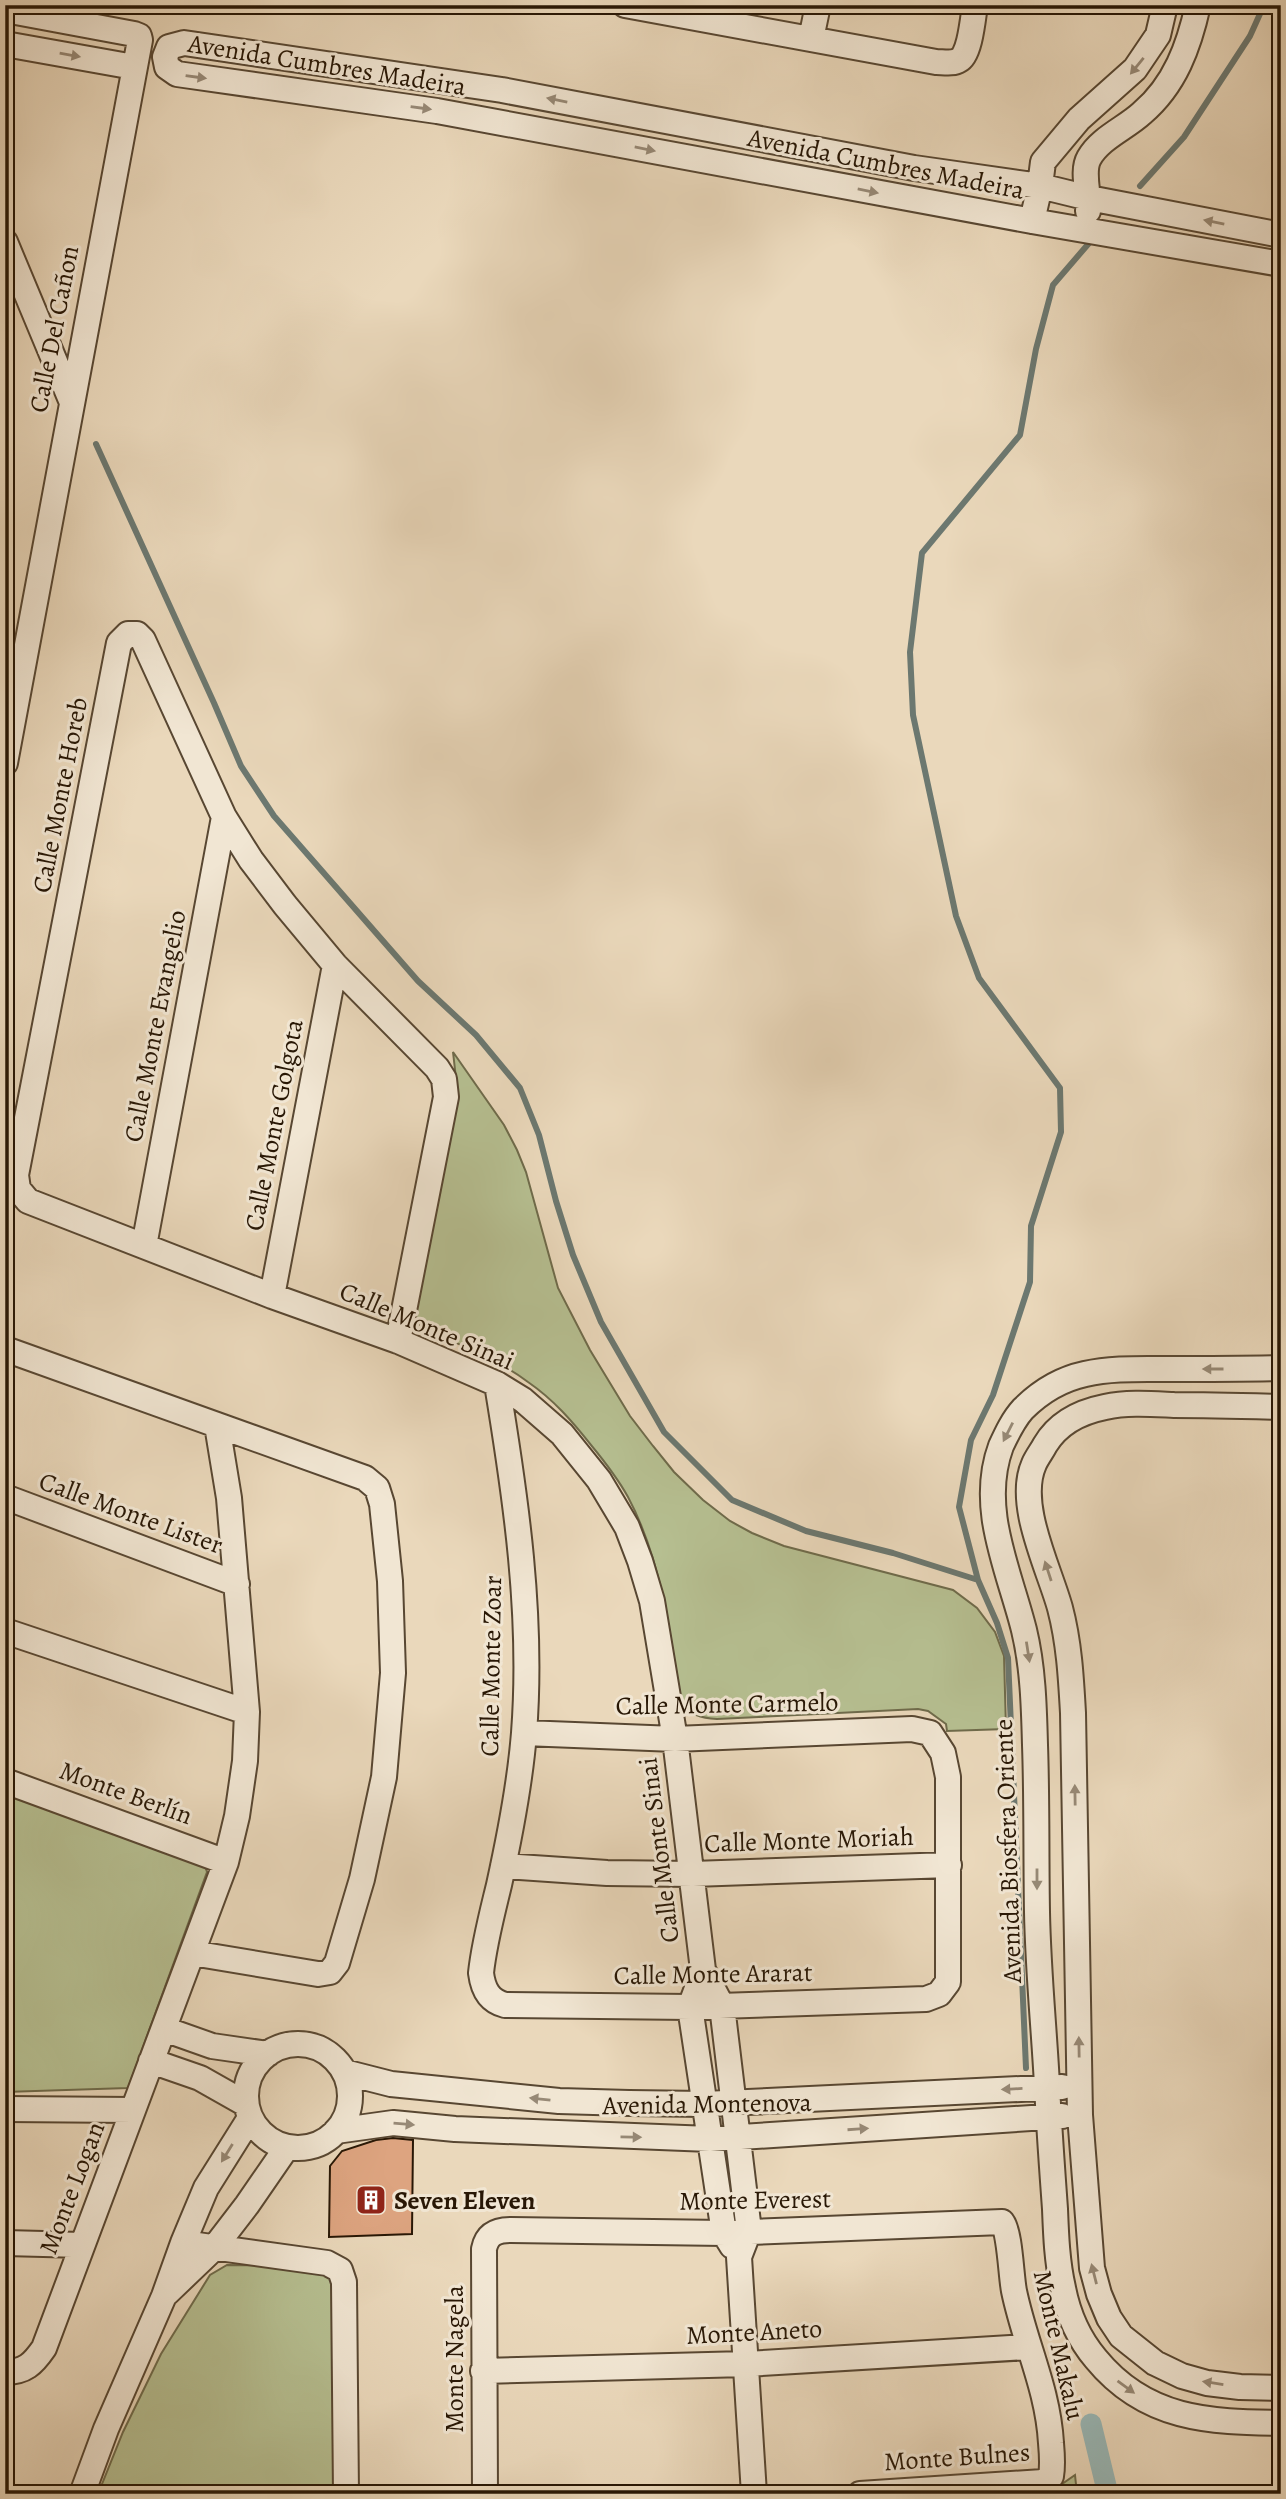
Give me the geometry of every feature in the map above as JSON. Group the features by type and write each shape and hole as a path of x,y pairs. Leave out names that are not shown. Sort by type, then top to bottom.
{"street":[{"path":"625,5 659,8 936,62 959,60 966,53 975,5"},
{"path":"811,39 818,5"},
{"path":"1032,221 1043,162 1065,133 1122,83 1147,53 1158,35 1165,5"},
{"path":"1086,230 1088,159 1096,149 1143,113 1173,77 1192,33 1198,5"},
{"name":"Calle Del Cañon","path":"5,10 134,34 139,36 140,40 5,763"},
{"name":"Avenida Cumbres Madeira","path":"1281,235 1040,186 914,168 502,90 184,43 169,47 165,57 167,67 177,74 437,111 1032,221 1281,264"},
{"path":"5,44 134,67"},
{"path":"1104,98 1125,125"},
{"path":"5,242 71,400"},
{"name":"Calle Monte Horeb","path":"16,1182 119,643 125,635 132,633 144,640 224,817"},
{"path":"224,817 278,896 335,965 437,1068 444,1079 446,1097 398,1341"},
{"name":"Calle Monte Evangelio","path":"144,1247 224,817"},
{"name":"Calle Monte Golgota","path":"272,1296 335,965"},
{"name":"Calle Monte Sinai","path":"16,1182 20,1194 28,1201 272,1296 398,1341 498,1384 562,1434 599,1480 627,1527 652,1601 676,1739 703,1970"},
{"path":"5,1349 365,1478 377,1488 382,1504 390,1581 393,1673 384,1777 362,1879 337,1963 330,1972 318,1973 192,1953"},
{"name":"Avenida Biosfera Oriente","path":"1281,1368 1118,1369 1074,1377 1045,1391 1022,1410 1008,1430 997,1457 992,1482 994,1515 1025,1632 1034,1710 1037,1913 1048,2117 1062,2287 1080,2337 1097,2360 1141,2398 1191,2418 1220,2422 1281,2423"},
{"name":"Calle Monte Zoar","path":"485,1989 481,1973 482,1961 503,1866 524,1733 526,1646 523,1570 498,1384"},
{"path":"1281,1406 1138,1404 1086,1411 1063,1423 1033,1465 1030,1503 1059,1606 1070,1665 1080,2115 1092,2268 1109,2318 1121,2336 1155,2363 1182,2376 1240,2387 1281,2388"},
{"name":"Monte Logan","path":"5,2372 16,2372 32,2366 44,2348 226,1862 237,1816 245,1760 247,1712 229,1498 217,1425"},
{"name":"Calle Monte Lister","path":"5,1497 237,1584"},
{"path":"5,1631 247,1712"},
{"name":"Calle Monte Carmelo","path":"524,1733 676,1739 912,1729 930,1732 946,1763 949,1865"},
{"name":"Monte Berlín","path":"5,1781 226,1862"},
{"name":"Calle Monte Moriah","path":"503,1866 607,1873 693,1874 949,1865"},
{"name":"Calle Monte Ararat","path":"485,1989 493,2000 505,2005 690,2007 926,1999 944,1988 950,1975 949,1865"},
{"path":"703,1970 722,2006 749,2231 739,2257 754,2494"},
{"path":"703,1970 690,2007 724,2233 739,2257"},
{"path":"163,2029 212,2046 268,2054"},
{"path":"82,2494 106,2429 164,2296 206,2188 248,2111 246,2090 257,2063 281,2047 310,2046 330,2056 344,2072 349,2087 349,2103 345,2118 326,2140 314,2146 287,2147 265,2137 248,2111 200,2078 151,2061"},
{"name":"Avenida Montenova","path":"344,2072 391,2084 559,2101 704,2104 1080,2086"},
{"path":"5,2109 133,2110"},
{"name":"Avenida Montenova","path":"336,2131 393,2123 468,2130 710,2139 1080,2115"},
{"path":"164,2296 214,2248 287,2147"},
{"name":"Monte Everest","path":"498,2231 724,2233 1000,2221 1007,2231"},
{"name":"Monte Nagela","path":"485,2494 484,2249 488,2237 498,2231"},
{"name":"Monte Makalu","path":"1007,2231 1014,2290 1028,2347 1044,2389 1050,2426 1052,2472"},
{"path":"5,2243 82,2245"},
{"path":"183,2243 327,2263 340,2270 344,2281 346,2494"},
{"name":"Monte Aneto","path":"483,2371 746,2364 1028,2347"},
{"name":"Monte Bulnes","path":"860,2494 1043,2482 1049,2479 1052,2472"}],"green space":[{"path":"453,1052 504,1125 517,1150 526,1172 558,1288 590,1350 630,1416 674,1472 703,1500 730,1521 752,1533 784,1546 953,1590 977,1608 995,1632 1004,1656 1006,1729 947,1731 946,1724 928,1711 918,1709 717,1719 696,1715 680,1702 657,1571 639,1521 616,1477 570,1419 537,1389 502,1365 420,1325 415,1316 458,1096"},
{"path":"5,1793 204,1863 207,1872 128,2088 5,2092"},
{"path":"227,2265 319,2266 335,2282 337,2494 98,2494 123,2432 161,2354 210,2275"},
{"path":"1075,2475 1077,2494 983,2494 1052,2488"}],"building":[{"name":"Seven Eleven","path":"376,2140 413,2140 412,2234 329,2237 330,2166 342,2151"}],"waterway":[{"path":"1140,186 1184,137 1250,36 1264,5"},
{"path":"1026,2068 1008,1658 997,1623 978,1580 959,1507 971,1440 993,1395 1030,1282 1031,1226 1061,1132 1060,1088 979,978 956,916 913,715 910,652 922,553 1020,435 1036,349 1053,285 1090,242"},
{"path":"96,444 241,766 274,816 418,981 476,1035 520,1088 539,1135 573,1255 601,1322 664,1432 732,1500 806,1531 893,1553 978,1580"},
{"path":"1091,2424 1108,2494"}],"place":[{"name":"Seven Eleven","path":"371,2200"}]}
